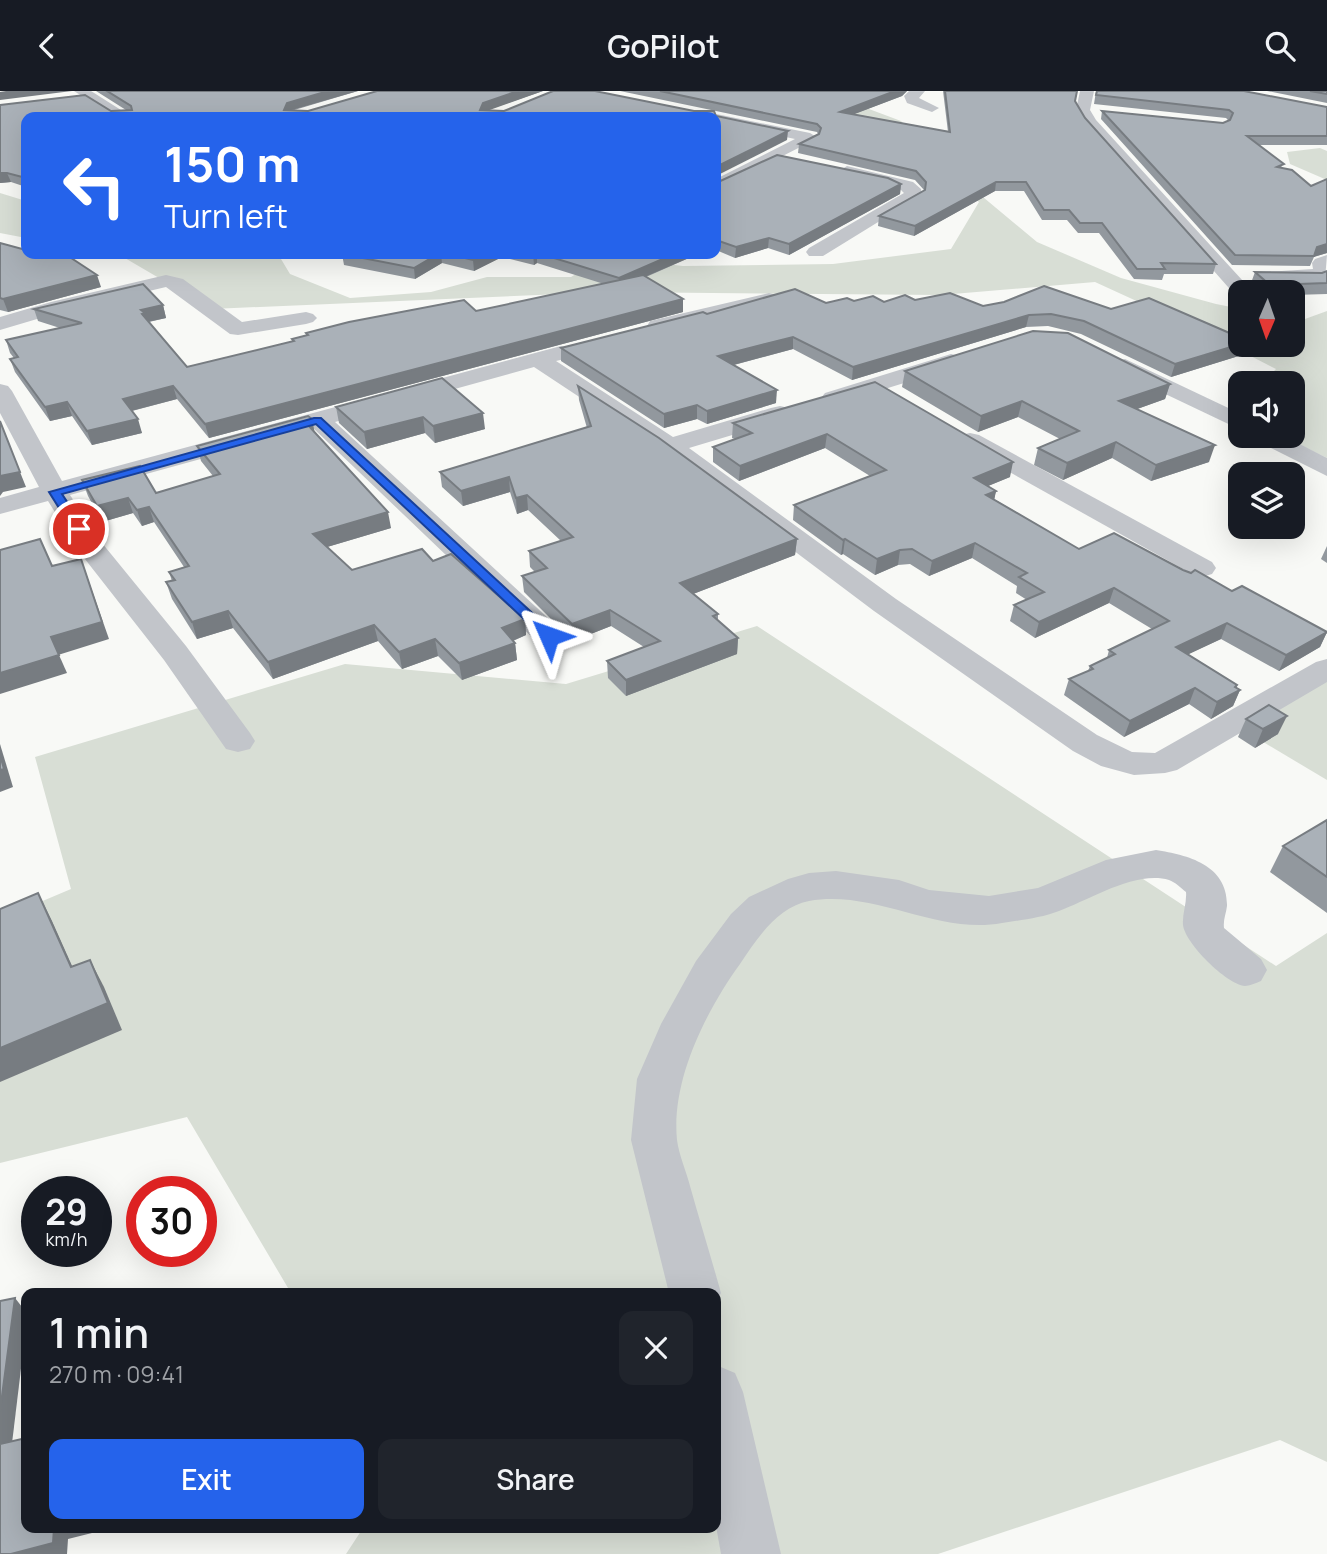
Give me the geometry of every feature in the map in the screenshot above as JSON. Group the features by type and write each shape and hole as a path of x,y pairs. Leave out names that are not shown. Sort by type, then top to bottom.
{"street":[{"path":"918,91 911,96 912,100 932,108"},
{"path":"1087,91 1090,122 1175,221 1231,280"},
{"path":"63,100 85,94 116,112"},
{"path":"721,119 809,137 721,183"},
{"path":"775,156 801,162"},
{"path":"816,252 913,197 914,193 907,185 827,167"},
{"path":"1225,274 1318,275 1324,271 1322,263 1327,261"},
{"path":"0,324 58,306 166,281 176,283 238,330 306,319"},
{"path":"632,334 769,299"},
{"path":"0,506 579,348"},
{"path":"670,446 806,406 888,392 975,353"},
{"path":"1108,358 1228,417"},
{"path":"538,360 670,446 885,605 1085,743 1114,758 1145,765 1165,762 1327,669"},
{"path":"0,391 55,492 90,548 175,653 238,741"},
{"path":"318,420 549,636"},
{"path":"944,425 1022,471 1202,568"},
{"path":"1289,448 1327,468"},
{"path":"694,1288 654,1140 659,1079 682,1024 711,972 763,907 788,893 809,887 836,885 899,894 949,908 989,911 1044,901 1120,870 1169,864 1182,868 1205,886 1207,906 1203,924 1207,936 1246,970"},
{"path":"721,1415 751,1554"}],"shaded area":[{"path":"853,103 901,121 935,157 1037,242 1121,278 1228,306 1228,344 1095,282 941,295 610,292 212,309 127,259 281,259 290,274 350,298 431,292 487,277 571,277 602,259 683,266 833,264 951,249 979,202 923,158 881,137 856,114"},
{"path":"1320,148 1327,151 1327,180 1290,164 1287,152"},
{"path":"0,193 21,199 21,237 0,233"},
{"path":"1327,311 1327,458 1305,447 1305,371 1274,371 1276,369 1253,357 1306,357 1306,319"},
{"path":"757,626 1276,966 1327,933 1327,1462 1280,1440 938,1554 346,1554 360,1533 721,1533 721,1288 288,1288 187,1117 0,1163 0,919 71,889 35,757 345,664 566,684"},
{"path":"1327,662 1327,780 1243,730"}],"building":[{"path":"107,91 328,91 287,103 284,110 308,111 377,91 518,91 483,103 480,110 504,111 553,91 595,91 694,111 714,112 21,112 21,177 0,173 0,105 85,95 111,111 132,110 131,106"},
{"path":"660,91 895,91 840,112 950,132 945,91 1077,91 1075,101 1085,118 1216,264 1161,263 1165,269 1137,269 1102,223 1080,223 1069,210 1044,210 1026,182 996,182 915,226 879,216 925,190 926,182 916,171 799,144 819,134 821,128 817,124"},
{"path":"1097,91 1244,91 1327,107 1327,136 1247,136 1284,164 1277,167 1292,170 1311,186 1327,179 1327,244 1317,247 1314,256 1235,255 1102,111 1223,123 1230,120 1233,113 1229,110 1096,95"},
{"path":"721,117 788,131 721,164"},
{"path":"777,155 888,178 901,184 789,244 769,238 736,247 721,242 721,181"},
{"path":"0,243 21,249 21,259 73,259 97,275 3,299 0,298"},
{"path":"368,259 429,259 414,268"},
{"path":"557,259 663,259 619,278"},
{"path":"1327,271 1327,283 1264,280 1255,272"},
{"path":"643,275 683,299 205,424 173,386 123,399 138,419 87,431 67,402 45,407 10,359 18,357 6,340 82,323 34,309 143,284 163,305 141,310 145,313 142,314 187,367 294,341 292,339 308,335 306,333 349,322 464,300 476,311"},
{"path":"1044,286 1111,309 1149,298 1228,332 1228,348 1175,364 1084,321 1051,314 1029,315 853,367 793,337 718,356 777,390 707,411 697,405 664,414 561,348 703,312 707,314 795,289 826,303 847,298 854,301 873,296 884,302 905,295 915,300 950,293 983,306 1004,302"},
{"path":"1033,331 1068,333 1170,384 1119,401 1215,445 1156,465 1116,442 1067,463 1038,448 1079,431 1022,401 981,416 905,371"},
{"path":"442,378 483,413 433,426 423,417 364,432 336,407"},
{"path":"875,382 1013,462 974,478 996,491 986,495 1079,549 1114,533 1183,570 1191,573 1195,570 1232,591 1242,586 1327,632 1286,655 1227,623 1176,647 1237,685 1235,687 1240,690 1217,702 1195,688 1130,721 1069,679 1093,669 1090,666 1115,654 1109,650 1169,621 1114,588 1039,622 1014,605 1044,592 1019,577 1027,573 975,543 932,561 912,549 900,550 877,559 843,540 794,505 886,470 827,434 740,466 713,447 752,433 733,423"},
{"path":"578,386 659,438 797,539 680,583 718,614 713,616 738,638 626,680 607,661 660,641 610,610 572,624 522,576 547,568 529,551 573,537 527,495 516,498 509,477 461,491 440,472 591,426"},
{"path":"308,416 312,419 307,424 388,512 313,534 352,570 422,549 433,561 451,554 525,619 502,628 515,643 459,663 435,639 399,652 374,625 268,662 228,611 192,622 166,582 175,580 169,572 189,566 149,507 137,510 128,498 97,506 82,480 140,466 156,493 220,474 197,446"},
{"path":"0,421 20,472 0,476"},
{"path":"40,539 52,566 81,559 102,622 51,637 59,655 0,673 0,550"},
{"path":"1269,705 1287,716 1263,729 1246,719"},
{"path":"1327,820 1327,877 1283,846"},
{"path":"38,893 71,967 90,960 108,1003 0,1048 0,909"},
{"path":"15,1298 0,1411 0,1301"},
{"path":"21,1439 21,1533 54,1533 53,1543 11,1554 0,1554 0,1444"}],"route":[{"path":"79,529 55,492 318,420 549,636"}]}
